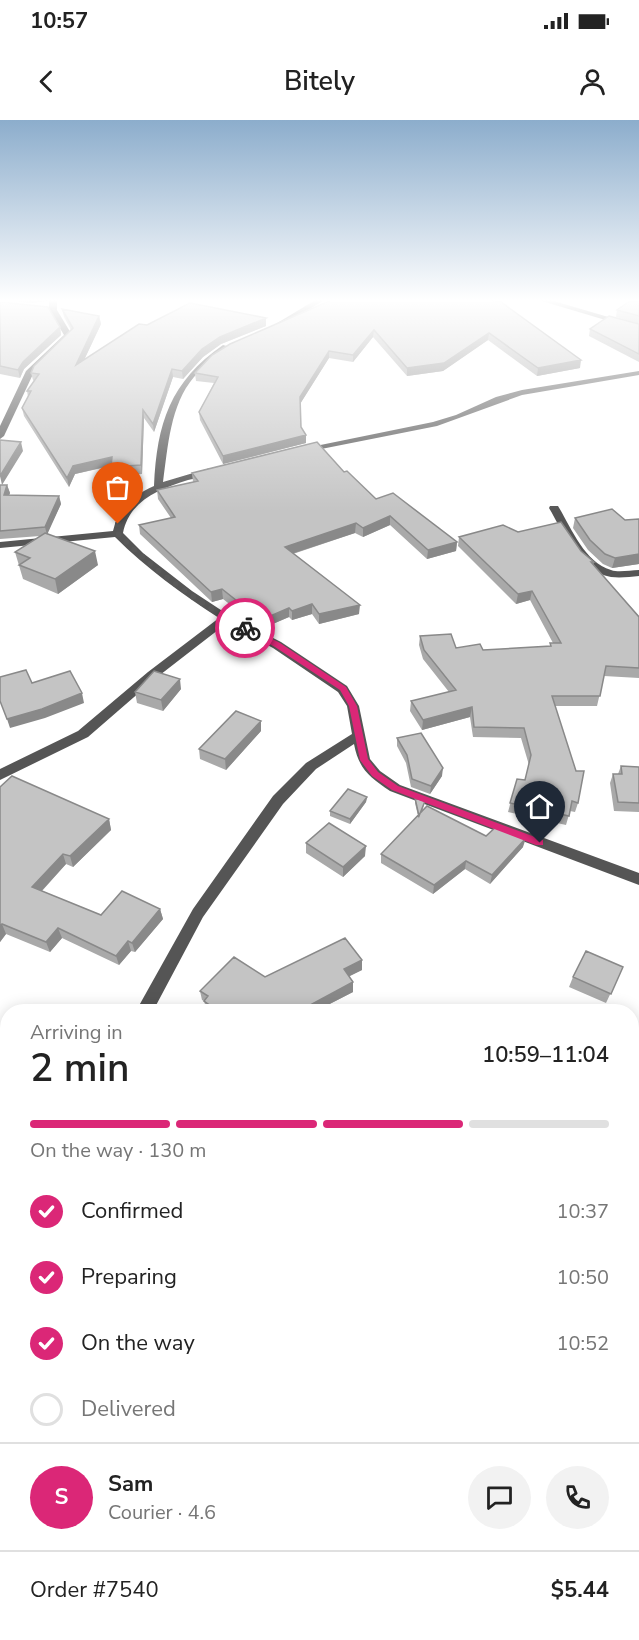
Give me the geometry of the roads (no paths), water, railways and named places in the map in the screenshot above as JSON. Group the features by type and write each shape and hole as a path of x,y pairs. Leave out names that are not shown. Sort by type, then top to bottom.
{"street":[{"path":"0,436 31,370"},
{"path":"158,486 168,422 181,386 196,370"},
{"path":"294,452 434,424 459,417 499,399 522,393 639,373"},
{"path":"221,468 158,486 124,513 118,524 118,534 139,555 226,618 278,645 343,689 353,706 357,736 364,760 375,774 395,788 639,879"},
{"path":"554,508 584,554 597,567 607,573 639,573"},
{"path":"0,545 118,534"},
{"path":"0,775 83,734 152,675 226,618"},
{"path":"148,1004 198,913 278,800 311,766 357,736"}]}
